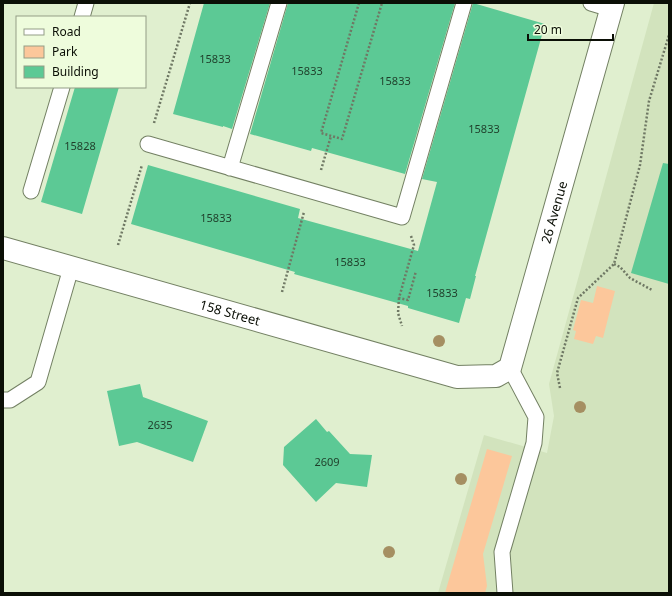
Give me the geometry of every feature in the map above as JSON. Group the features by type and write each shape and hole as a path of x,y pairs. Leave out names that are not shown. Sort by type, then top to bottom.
{"street":[{"name":"26 Avenue","path":"510,368 605,5"},
{"name":"158 Street","path":"3,248 457,377 496,376 510,368"}],"lane":[{"path":"82,16 86,3"},
{"path":"230,168 279,3"},
{"path":"148,144 402,217 464,3"},
{"path":"32,191 62,88"},
{"path":"3,400 10,400 38,382 71,268"},
{"path":"505,593 502,552 534,443 536,417 510,368"}],"path":[{"path":"359,3 321,133 342,139 382,3"},
{"path":"560,388 557,373 578,298 614,264 640,165 649,101 669,35"},
{"path":"325,157 331,136"},
{"path":"282,292 305,208"},
{"path":"402,217 414,244 399,298 398,313 402,326"},
{"path":"614,264 620,266 630,278 652,290"},
{"path":"399,298 408,300 416,270"}],"shaded area":[{"path":"654,3 669,3 669,593 438,593 484,435 547,453 554,416 549,384"}],"green space":[{"path":"597,286 615,291 603,338 596,336 593,344 574,339 576,331 573,330 581,300 593,303"},
{"path":"487,449 512,456 483,554 487,586 485,593 445,593"}],"building":[{"path":"204,3 270,3 232,129 173,114"},
{"path":"288,3 455,3 405,174 312,148 311,151 250,134"},
{"path":"473,3 545,24 475,276 470,299 466,298 459,323 408,308 408,306 294,274 295,272 131,224 148,165 300,209 298,218 418,251 437,182 422,179"},
{"path":"75,88 119,88 82,214 41,202"},
{"path":"663,163 669,164 669,284 631,273"},
{"path":"140,384 143,397 208,421 193,462 137,442 119,446 107,391"},
{"path":"316,419 350,454 372,455 367,487 336,483 316,502 283,465 284,447"}]}
